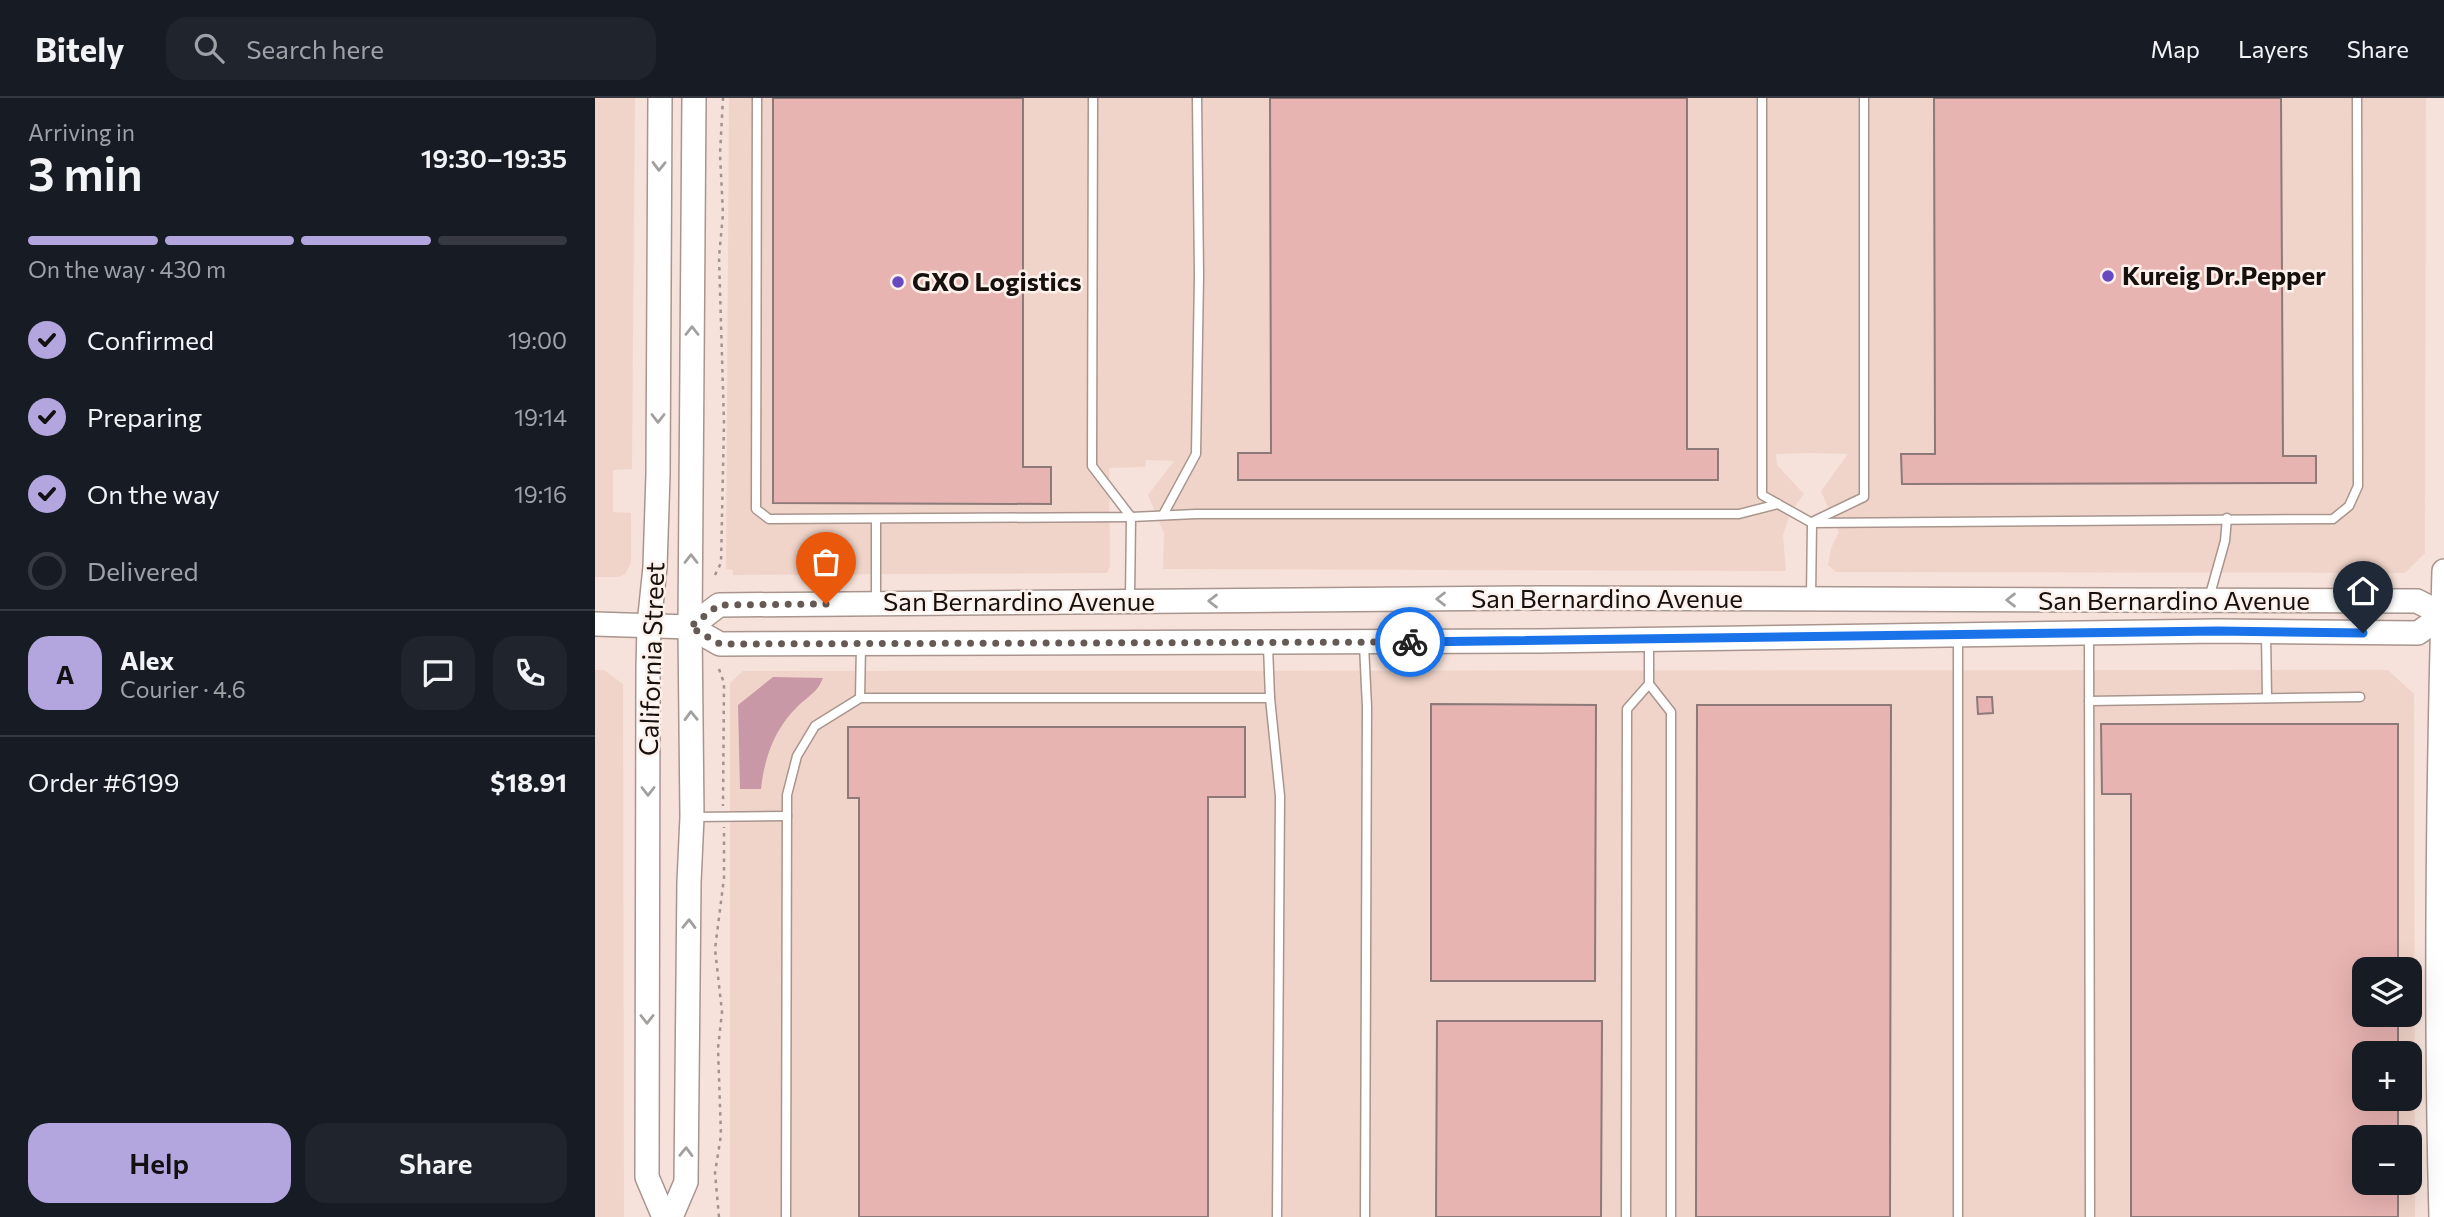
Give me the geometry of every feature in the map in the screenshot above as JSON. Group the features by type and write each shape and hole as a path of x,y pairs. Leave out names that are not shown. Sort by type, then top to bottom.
{"main road":[{"name":"California Street","path":"660,98 658,474 655,567 649,625 647,1177 664,1217"},
{"name":"California Street","path":"671,1217 686,1182 692,817 690,627 694,98"},
{"path":"2441,1217 2444,571"},
{"name":"San Bernardino Avenue","path":"1539,598 2417,601 2444,615 2418,633 2089,632 1268,643 720,644 690,627 719,605 876,603 1539,598"},
{"path":"595,624 690,627"}],"lane":[{"path":"757,98 756,509 769,519 1739,514 1778,504"},
{"path":"1093,98 1093,466 1131,517 1130,602"},
{"path":"1163,515 1196,454 1199,276 1197,98"},
{"path":"1762,98 1762,495 1812,523 2333,519 2349,506 2358,486 2357,98"},
{"path":"1812,523 1864,497 1864,98"},
{"path":"2208,601 2225,541 2227,518"},
{"path":"876,519 876,603"},
{"path":"1811,599 1812,523"},
{"path":"2266,631 2267,698"},
{"path":"2089,632 2090,1217"},
{"path":"1958,635 1958,1217"},
{"path":"1649,639 1649,684 1671,712 1671,1217"},
{"path":"1364,642 1367,706 1365,1217"},
{"path":"1268,643 1270,698 1280,796 1277,1217"},
{"path":"860,698 861,644"},
{"path":"1626,1217 1627,709 1649,684"},
{"path":"2089,701 2360,697"},
{"path":"786,1217 787,795 796,756 815,726 860,698 1270,698"},
{"path":"692,817 787,816"}],"path":[{"path":"715,575 721,563 724,423 719,257 723,214 720,154 723,98"},
{"path":"719,669 724,683 724,878 716,949 722,1012 718,1048 722,1111 715,1172 715,1208 719,1217"}],"shaded area":[{"path":"595,98 635,98 632,469 613,470 613,512 631,513 631,563 625,574 618,577 595,577"},
{"path":"729,98 2426,98 2425,553 2405,573 1836,572 1828,565 1831,548 1839,532 1821,491 1848,454 1810,453 1776,454 1777,465 1804,494 1791,511 1783,535 1786,571 1163,569 1164,533 1148,495 1174,461 1146,460 1145,467 1109,468 1110,566 1107,573 733,575 733,570 726,569"},
{"path":"595,670 604,670 623,684 624,1217 595,1217"},
{"path":"2388,670 2414,694 2415,957 2352,957 2352,1027 2415,1027 2415,1041 2352,1041 2352,1111 2415,1111 2415,1125 2352,1125 2352,1195 2415,1195 2415,1217 730,1217 730,683 743,671"},
{"path":"773,677 823,678 816,690 790,715 777,734 768,755 761,789 740,789 738,705"}],"building":[{"name":"GXO Logistics","path":"773,98 1023,98 1023,467 1051,467 1051,504 773,503"},
{"path":"1270,98 1687,98 1687,449 1718,449 1718,480 1238,480 1238,453 1271,453"},
{"name":"Kureig Dr.Pepper","path":"1934,98 2281,98 2283,456 2316,456 2316,483 1902,484 1901,454 1935,454"},
{"path":"1977,697 1992,697 1993,713 1978,714"},
{"path":"1431,704 1596,705 1595,981 1431,981"},
{"path":"1697,705 1891,705 1890,1217 1696,1217"},
{"path":"2101,724 2398,724 2398,957 2352,957 2352,1027 2398,1027 2398,1041 2352,1041 2352,1111 2398,1111 2398,1125 2352,1125 2352,1195 2398,1195 2398,1217 2131,1217 2131,794 2102,794"},
{"path":"848,727 1245,727 1245,797 1208,797 1208,1217 859,1217 859,798 848,798"},
{"path":"1437,1021 1602,1021 1601,1217 1436,1217"}],"way so far":[{"path":"826,604 719,605 690,627 720,644 1410,642"}],"place":[{"name":"Kureig Dr.Pepper","path":"2108,276"},
{"name":"GXO Logistics","path":"898,282"}],"route":[{"path":"1410,642 2217,631 2363,633"}]}
